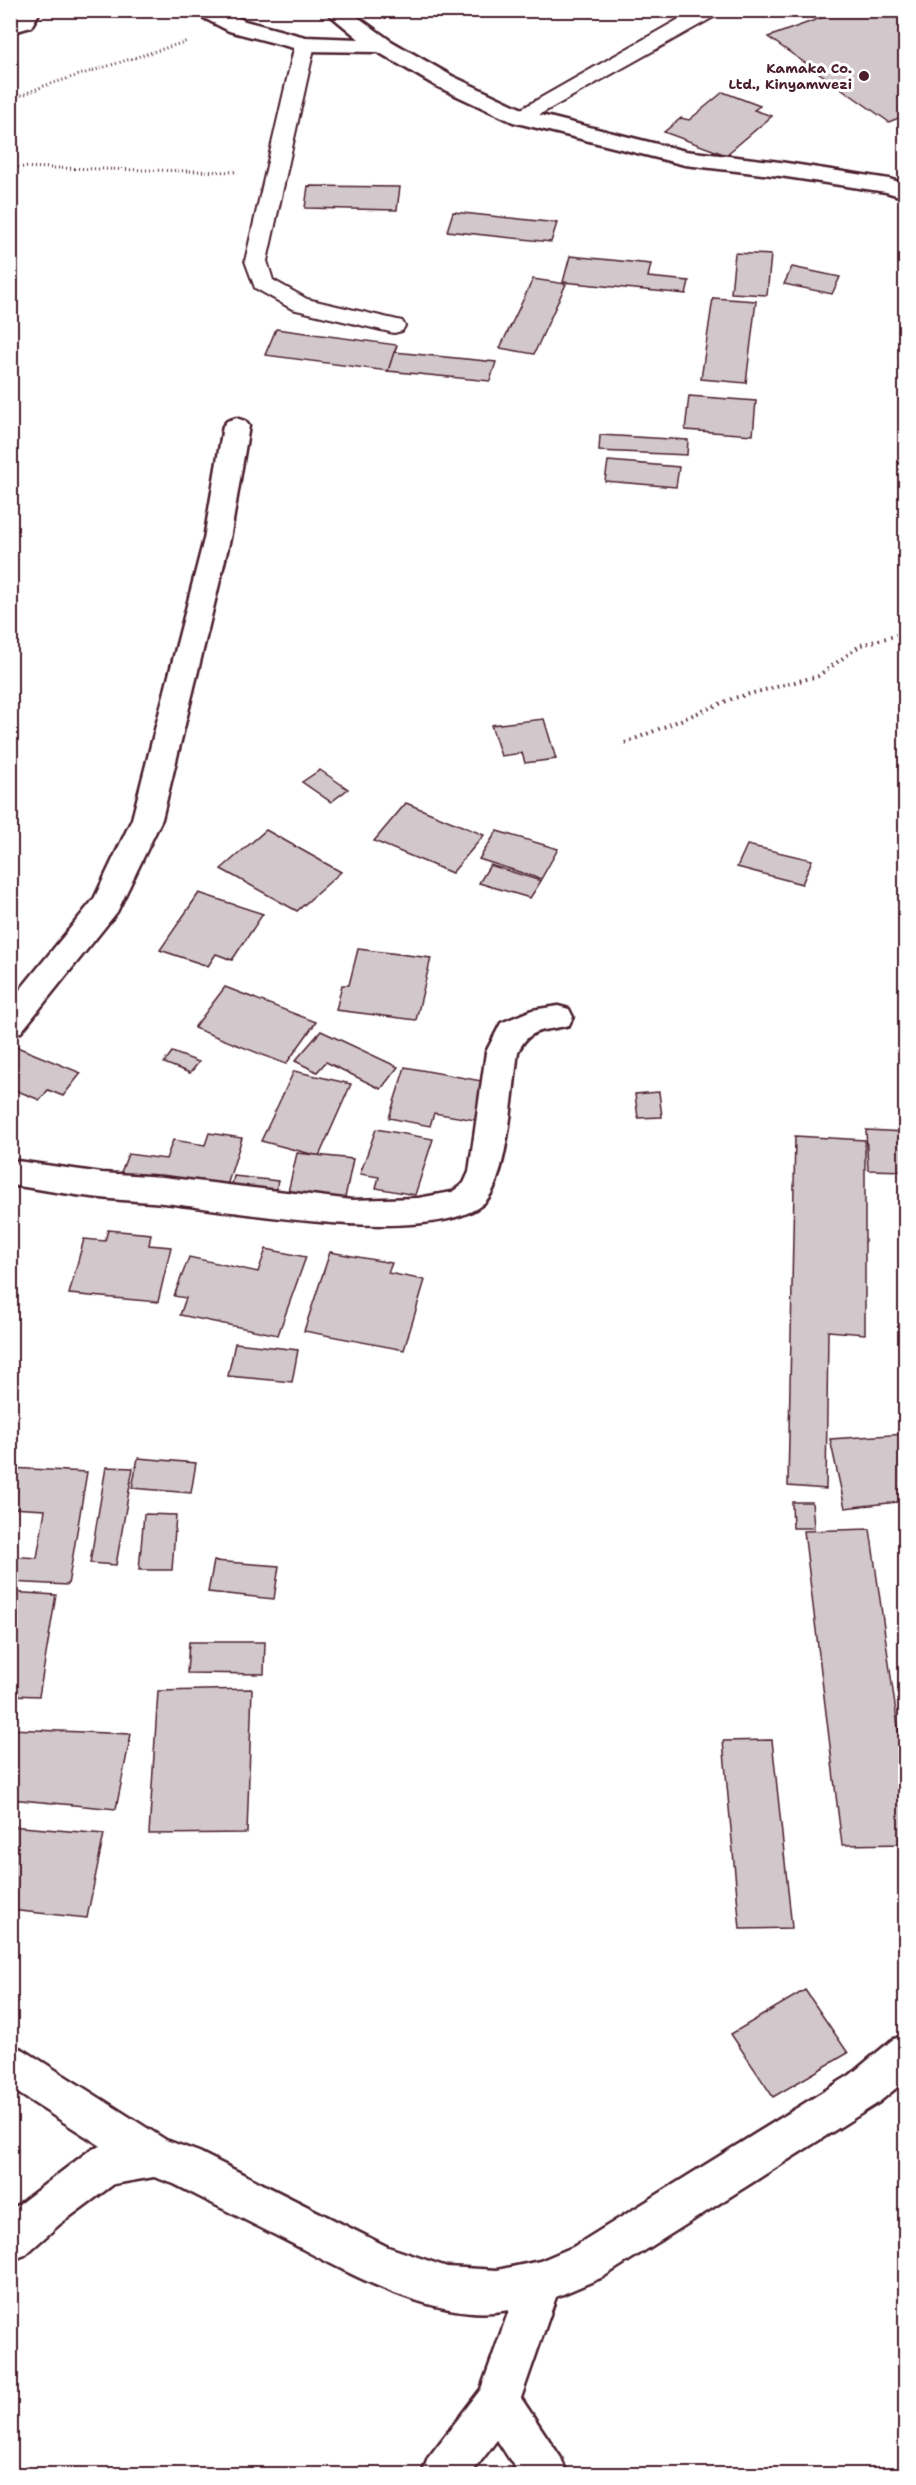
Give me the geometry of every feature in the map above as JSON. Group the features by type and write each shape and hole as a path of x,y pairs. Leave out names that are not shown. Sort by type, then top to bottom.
{"street":[{"path":"10,27 22,22 31,10"},
{"path":"206,10 237,26 305,44 383,46"},
{"path":"334,10 383,46 444,81 521,117 685,158 780,169 889,186 906,191"},
{"path":"10,1024 106,904 147,819 217,539 236,426"},
{"path":"10,1172 102,1186 164,1190 352,1213 417,1211 460,1203 476,1191 485,1172 502,1052 512,1031 532,1021 558,1017"},
{"path":"10,2064 154,2156 184,2167 380,2266 447,2288 497,2290 540,2282 588,2262 864,2089 906,2054"},
{"path":"10,2240 45,2210 105,2165 154,2156"},
{"path":"444,2475 498,2402 540,2282"},
{"path":"498,2402 545,2475"}],"lane":[{"path":"521,117 712,10"},
{"path":"305,44 256,261 263,283 300,304 394,326"}],"path":[{"path":"10,100 44,86 237,26"},
{"path":"10,167 276,173"},
{"path":"625,743 734,698 818,676 861,645 906,632"}],"building":[{"name":"Kamaka Co. Ltd., Kinyamwezi","path":"843,10 906,10 906,115 889,122 768,37"},
{"path":"723,92 760,106 754,110 772,116 726,155 664,132 681,118 689,120"},
{"path":"308,186 400,187 397,210 305,208"},
{"path":"453,212 557,223 551,242 447,231"},
{"path":"735,253 771,255 767,295 731,293"},
{"path":"570,256 651,264 648,277 689,281 686,294 563,282"},
{"path":"792,267 840,277 832,294 784,284"},
{"path":"533,279 566,284 534,354 500,348"},
{"path":"713,298 756,301 746,383 701,379"},
{"path":"276,329 397,345 388,371 265,355"},
{"path":"394,352 496,362 490,381 388,371"},
{"path":"689,396 756,401 753,435 685,430"},
{"path":"600,435 688,440 687,455 599,451"},
{"path":"608,461 679,467 676,487 605,481"},
{"path":"544,719 556,759 525,763 522,753 501,756 491,725"},
{"path":"320,770 348,789 331,802 302,782"},
{"path":"406,803 484,835 452,873 374,841"},
{"path":"266,830 341,872 297,911 221,869"},
{"path":"497,831 558,849 541,879 479,859"},
{"path":"747,845 812,860 802,884 737,867"},
{"path":"490,865 541,881 530,898 479,883"},
{"path":"199,893 263,914 232,960 216,954 208,966 160,950"},
{"path":"358,949 431,958 416,1020 336,1010 342,985 349,985"},
{"path":"225,987 316,1022 286,1064 194,1028"},
{"path":"321,1031 398,1067 381,1089 326,1062 317,1072 295,1061"},
{"path":"17,1047 81,1073 63,1096 48,1090 40,1100 10,1088 10,1055"},
{"path":"172,1052 199,1062 190,1073 164,1063"},
{"path":"405,1067 487,1082 475,1120 434,1113 430,1126 389,1118"},
{"path":"294,1071 351,1084 319,1156 261,1141"},
{"path":"659,1092 662,1117 638,1118 635,1094"},
{"path":"376,1129 433,1139 415,1195 376,1188 379,1177 360,1174"},
{"path":"866,1130 906,1132 906,1171 868,1170"},
{"path":"209,1133 242,1138 225,1192 120,1175 128,1154 166,1159 173,1140 205,1145"},
{"path":"795,1136 865,1140 865,1334 828,1331 826,1489 788,1486"},
{"path":"297,1153 353,1159 345,1198 288,1192"},
{"path":"234,1176 278,1181 274,1201 229,1197"},
{"path":"108,1230 151,1234 149,1245 171,1247 158,1302 69,1294 84,1239 105,1241"},
{"path":"266,1249 306,1257 278,1335 180,1315 186,1298 174,1296 189,1257 258,1272"},
{"path":"330,1252 392,1263 388,1273 425,1280 404,1350 304,1331"},
{"path":"235,1343 298,1350 292,1382 228,1376"},
{"path":"906,1434 906,1501 845,1508 830,1439"},
{"path":"138,1458 196,1463 191,1493 132,1488"},
{"path":"106,1467 133,1468 116,1565 90,1563"},
{"path":"10,1468 87,1472 68,1585 10,1582 10,1556 37,1558 45,1510 10,1508"},
{"path":"792,1502 812,1502 814,1528 793,1528"},
{"path":"144,1514 176,1515 172,1570 139,1570"},
{"path":"870,1529 906,1783 906,1844 842,1845 804,1531"},
{"path":"214,1561 279,1566 274,1599 208,1592"},
{"path":"10,1592 56,1595 39,1696 10,1695"},
{"path":"189,1642 265,1642 264,1674 187,1673"},
{"path":"252,1689 247,1833 149,1834 158,1691"},
{"path":"10,1729 131,1734 116,1809 10,1799"},
{"path":"772,1740 792,1928 740,1929 723,1741"},
{"path":"10,1826 104,1834 87,1918 10,1910"},
{"path":"805,1990 848,2053 773,2097 731,2034"}],"place":[{"name":"Kamaka Co. Ltd., Kinyamwezi","path":"864,76"}]}
